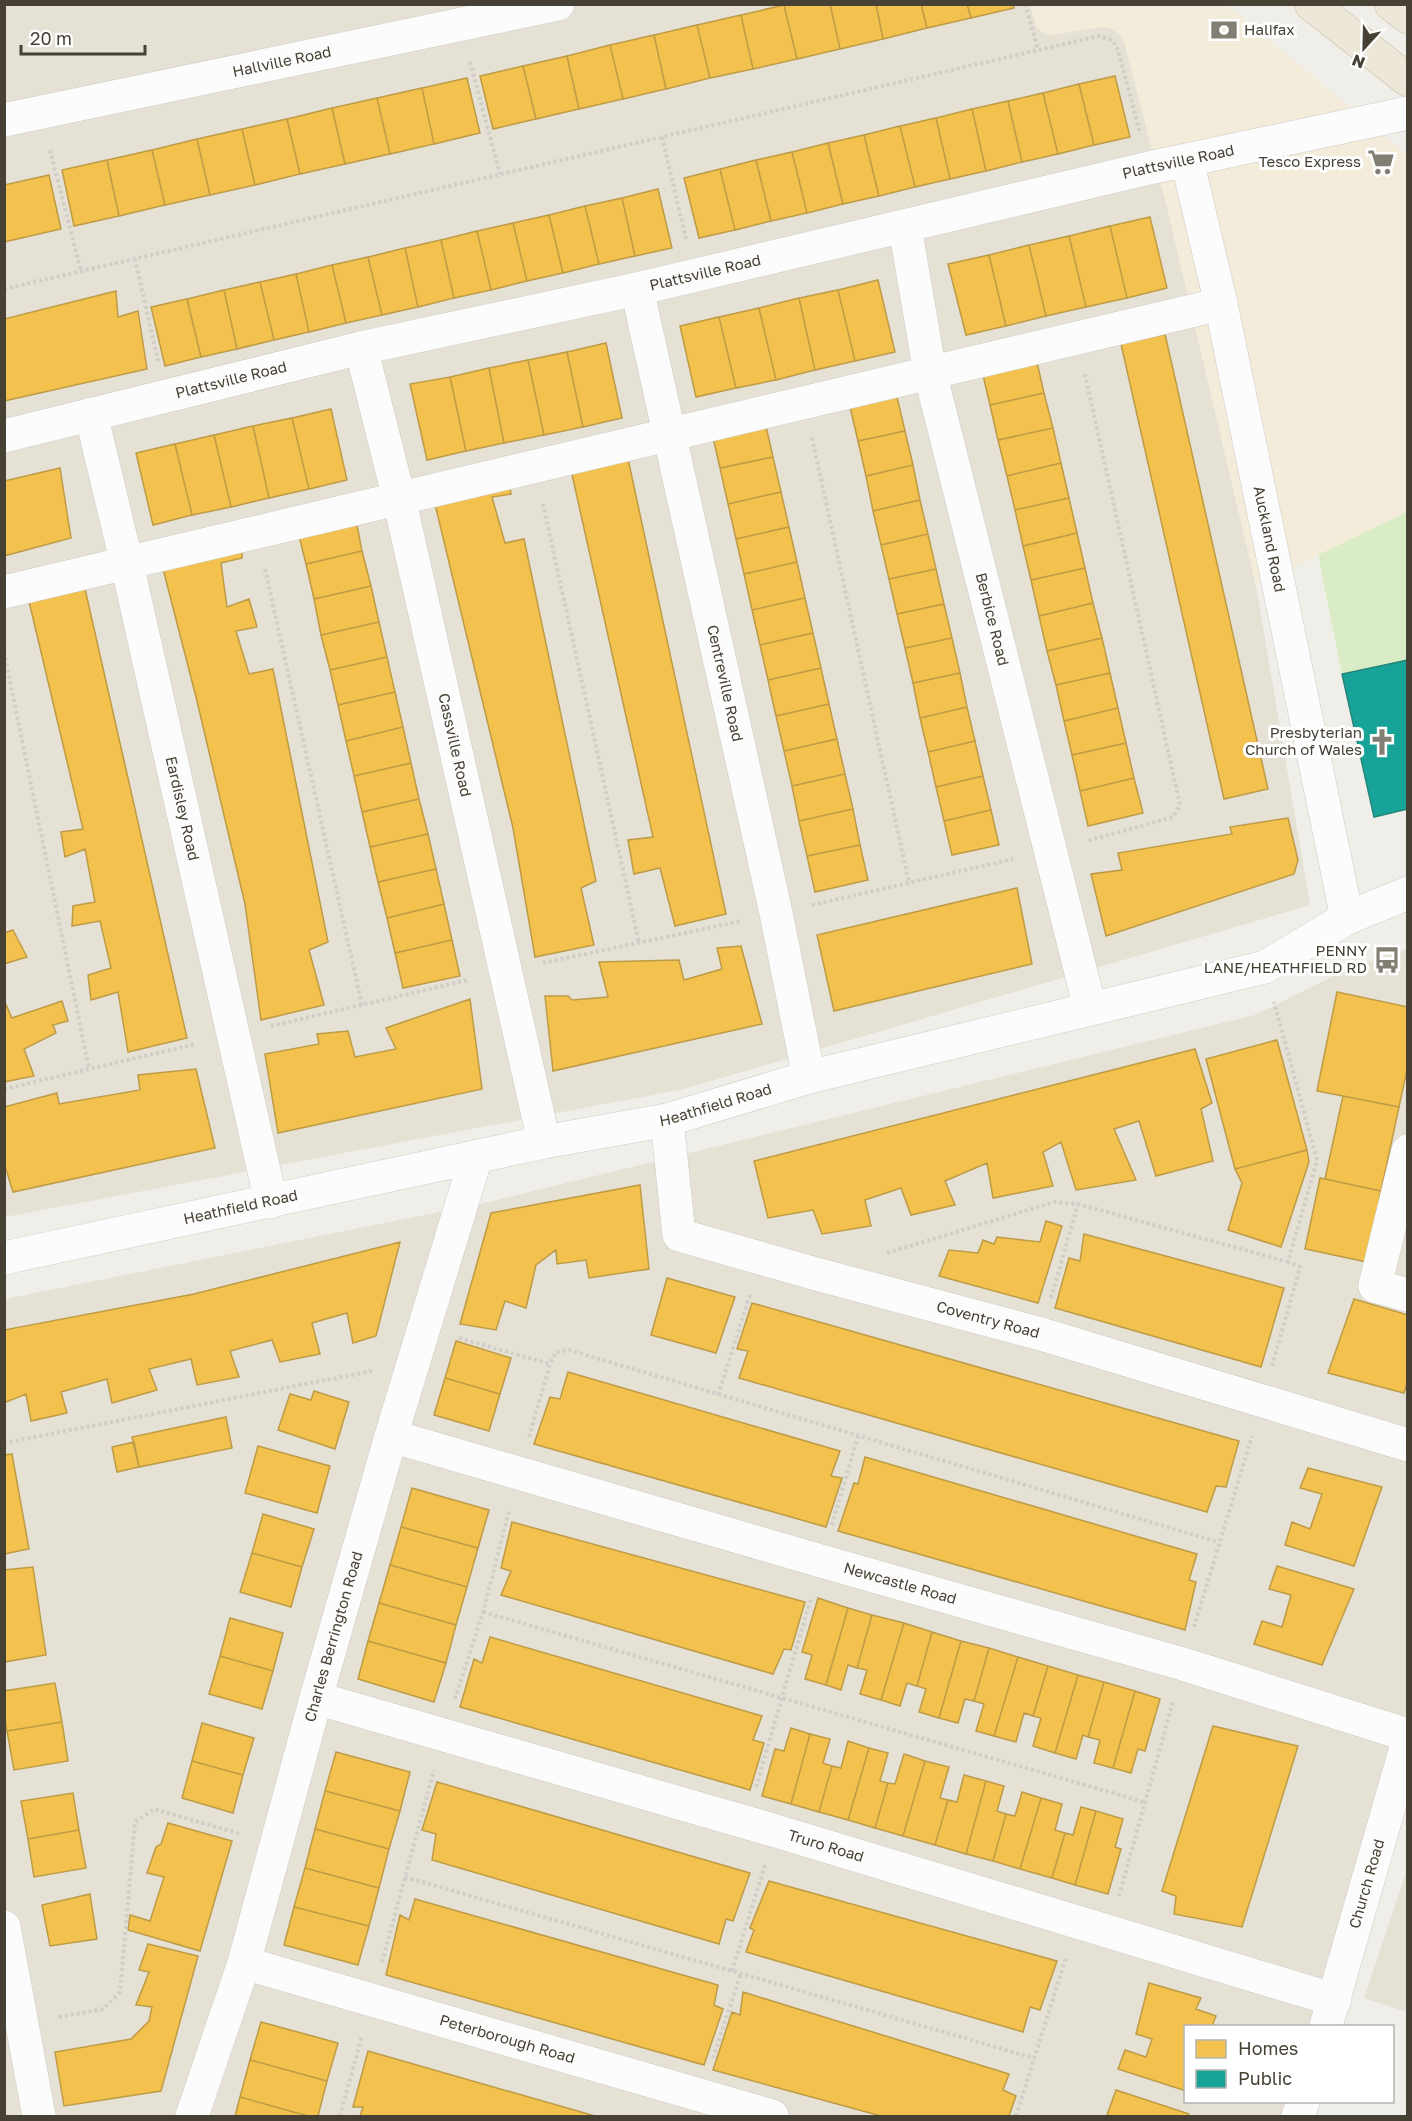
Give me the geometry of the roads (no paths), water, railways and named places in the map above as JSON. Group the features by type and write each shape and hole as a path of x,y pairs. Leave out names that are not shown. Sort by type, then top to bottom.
{"highway":[{"path":"1311,4 1407,80"},
{"path":"1391,4 1407,17"}],"street":[{"name":"Hallville Road","path":"4,120 558,4"},
{"name":"Plattsville Road","path":"4,436 362,348 637,289 1149,168 1407,114"},
{"name":"Auckland Road","path":"1187,160 1221,304 1347,918"},
{"name":"Berbice Road","path":"905,227 930,373 1090,1008"},
{"name":"Centreville Road","path":"637,289 776,913 808,1077"},
{"path":"4,592 1221,304"},
{"name":"Cassville Road","path":"362,348 399,498 544,1142"},
{"name":"Eardisley Road","path":"91,414 271,1202"},
{"name":"Heathfield Road","path":"8,1249 271,1202 544,1142 667,1120 808,1077 1265,967 1347,918 1407,893"},
{"name":"Coventry Road","path":"667,1120 679,1235 1041,1334 1407,1445"},
{"path":"1407,1150 1375,1286 1407,1295"},
{"name":"Charles Berrington Road","path":"192,2116 244,1963 316,1698 391,1436 476,1157"},
{"name":"Newcastle Road","path":"391,1436 1183,1664 1407,1735"},
{"name":"Truro Road","path":"316,1698 1110,1930 1330,2013"},
{"name":"Church Road","path":"1330,2013 1407,1741"},
{"path":"4,1927 39,2116"},
{"name":"Peterborough Road","path":"244,1963 772,2116"}],"place":[{"name":"Halifax","path":"1224,30"},
{"name":"Tesco Express","path":"1381,162"},
{"name":"Presbyterian Church of Wales","path":"1382,742"},
{"name":"PENNY LANE/HEATHFIELD RD","path":"1387,960"}]}
